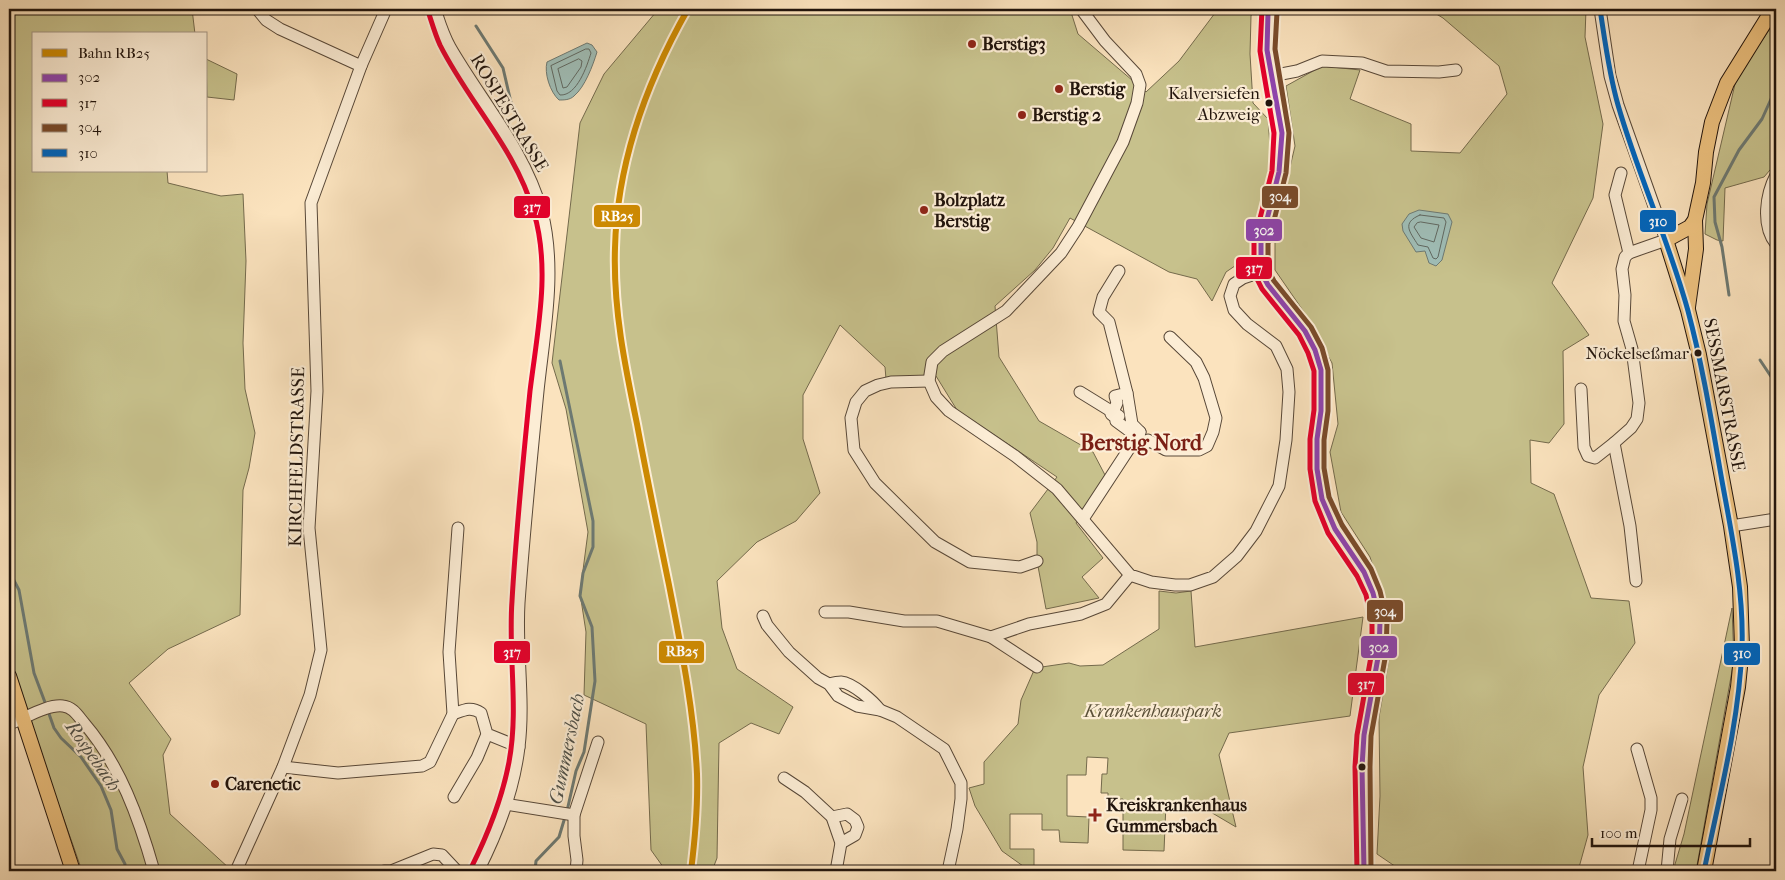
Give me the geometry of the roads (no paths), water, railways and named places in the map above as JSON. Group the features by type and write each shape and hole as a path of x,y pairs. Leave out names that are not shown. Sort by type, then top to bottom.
{"main road":[{"path":"1688,310 1696,249 1695,220 1712,122 1726,83 1773,9"},
{"path":"1666,240 1690,227 1695,220"},
{"name":"SESSMARSTRASSE","path":"1666,240 1688,310 1710,412 1740,587 1742,647 1738,687 1704,871"},
{"path":"9,676 15,721 73,871"}],"street":[{"path":"257,9 266,20 280,29 361,66"},
{"name":"KIRCHFELDSTRASSE","path":"236,871 283,766 310,695 321,650 310,528 317,391 311,203 361,66 386,9"},
{"name":"ROSPESTRASSE","path":"435,9 448,45 516,150 530,179 542,211 548,244 548,288 526,507 517,632 521,689 519,747 506,804 478,871"},
{"path":"1081,9 1105,41 1136,74 1140,84 1137,103 1124,142 1078,227 1061,253 1006,311 943,351 932,362 929,381 936,397 949,411 1015,456 1057,488 1130,575 1151,582 1175,585 1190,584 1213,577 1237,556 1256,531 1279,486 1286,440 1289,392 1287,369 1276,346 1248,324 1234,310 1230,296 1234,284 1242,278 1261,272"},
{"path":"1270,9 1266,36 1267,50 1282,133 1279,172 1261,243 1261,272 1268,285 1305,331 1315,350 1321,370 1317,469 1322,499 1336,529 1364,572 1373,592 1380,622 1379,652 1364,735 1362,767 1364,871"},
{"name":"SESSMARSTRASSE","path":"1600,9 1610,76 1618,105 1666,240"},
{"path":"1271,76 1297,71 1322,61 1362,63 1386,71 1439,72 1456,70"},
{"path":"1621,173 1615,195 1629,253"},
{"path":"1776,174 1768,195 1767,219 1776,244"},
{"path":"1581,389 1584,447 1588,456 1595,458 1631,428 1637,419 1639,403 1632,349 1624,321 1623,263 1629,253 1666,240"},
{"path":"1083,519 1139,433 1109,322 1099,312 1103,297 1119,271"},
{"path":"1127,393 1115,396 1118,403 1111,414 1117,419 1116,422 1139,433 1166,450 1199,450 1207,446 1216,418 1204,378 1196,362 1170,337"},
{"path":"929,381 892,382 878,385 865,392 856,402 851,418 854,450 875,483 935,542 970,562 1020,567 1037,561"},
{"path":"1080,392 1113,412"},
{"path":"1614,443 1630,526 1636,581"},
{"path":"1731,526 1776,519"},
{"path":"283,766 338,773 422,766 430,762 453,714 449,652 458,528"},
{"path":"991,637 1029,624 1081,614 1106,604 1130,575"},
{"path":"825,612 849,612 904,621 937,621 991,637 1038,667"},
{"path":"763,616 767,625 788,652 818,678 830,684 848,683 874,702 880,710 897,717 944,749 961,783 958,829 948,871"},
{"path":"15,721 54,707 63,706 72,709 100,742 124,785 143,834 154,871"},
{"path":"453,714 468,709 476,709 482,713 487,734 477,758 454,797"},
{"path":"487,734 519,747"},
{"path":"576,871 577,860 573,815 598,742"},
{"path":"1637,749 1651,804 1638,871"},
{"path":"784,778 805,792 832,817 841,842 836,871"},
{"path":"1667,871 1670,840 1682,799"},
{"path":"506,804 573,815"},
{"path":"832,817 847,814 855,820 858,827 855,835 841,842"},
{"path":"384,871 391,871 433,854 442,855 457,871"}],"water":[{"path":"587,43 592,45 597,52 588,76 574,96 569,99 559,100 548,82 547,62"},
{"path":"1419,210 1448,214 1452,222 1442,260 1436,266 1429,263 1425,251 1416,252 1403,231 1402,224 1409,214"}],"waterway":[{"name":"Gummersbach","path":"476,26 503,68 513,111"},
{"path":"1729,295 1722,247 1715,222 1714,197 1739,150 1762,119 1776,88"},
{"path":"1760,360 1776,384"},
{"name":"Gummersbach","path":"560,361 593,521 593,547 583,573 580,596 592,627 595,681 584,752 576,771 567,811"},
{"name":"Rospebach","path":"9,571 19,590 34,673 46,705"},
{"name":"Rospebach","path":"48,711 54,728 61,738 81,757 101,786 111,810 117,849 125,864 124,871"},
{"name":"Gummersbach","path":"535,871 536,861 559,837 565,817"}],"rail line":[{"name":"RB25","path":"688,9 659,65 636,124 621,185 617,216 615,270 618,315 624,359 678,632 693,726 697,798 691,871"}],"place":[{"name":"Berstig3","path":"972,44"},
{"name":"Berstig","path":"1059,89"},
{"name":"Kalversiefen Abzweig","path":"1269,103"},
{"name":"Berstig 2","path":"1022,115"},
{"name":"Bolzplatz Berstig","path":"924,210"},
{"name":"Nöckelseßmar","path":"1698,353"},
{"name":"Carenetic","path":"215,784"},
{"name":"Kreiskrankenhaus Gummersbach","path":"1095,815"}],"district":[{"name":"Berstig Nord","path":"1141,443"}],"park label":[{"name":"Krankenhauspark","path":"1153,711"}]}
